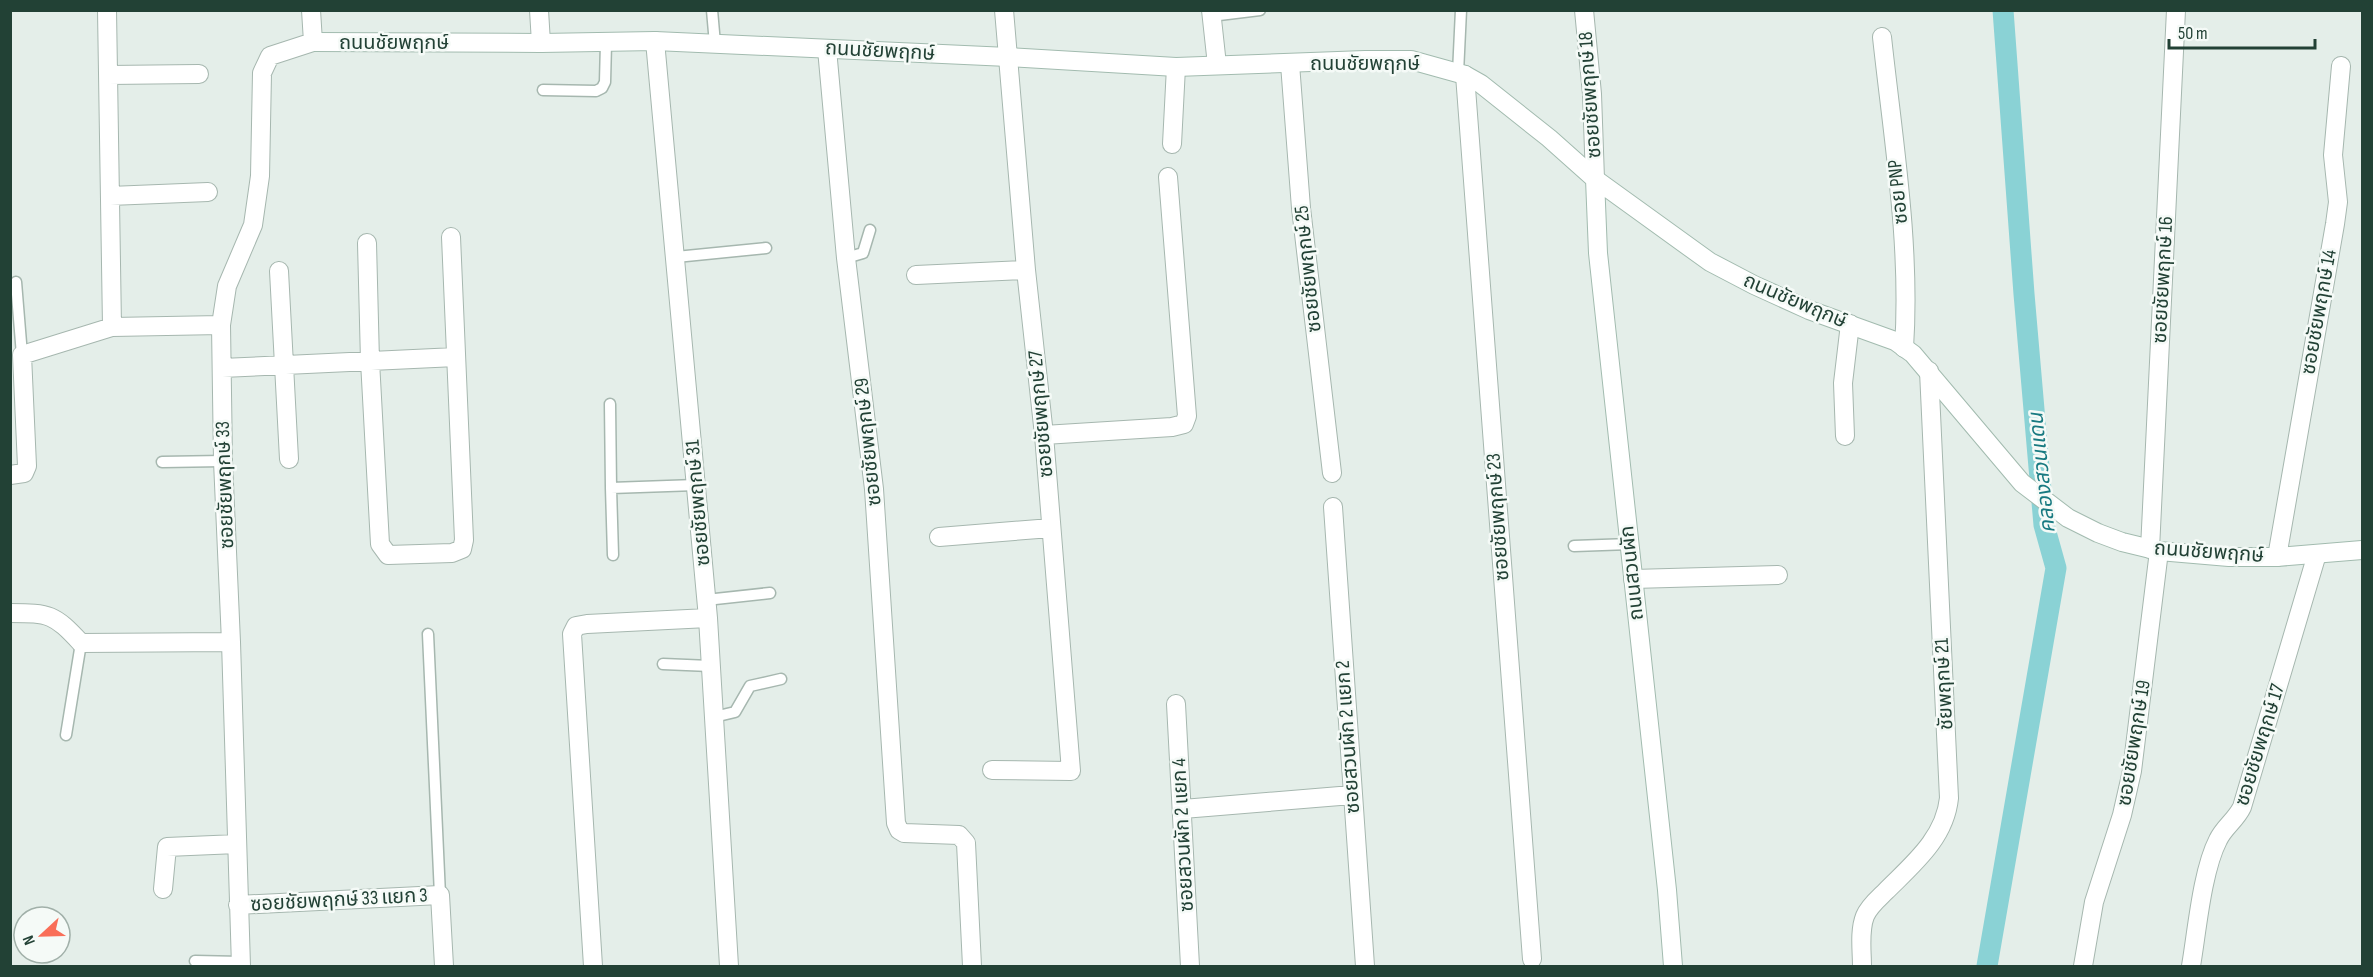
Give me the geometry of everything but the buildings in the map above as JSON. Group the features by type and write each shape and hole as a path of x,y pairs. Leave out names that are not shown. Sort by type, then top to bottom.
{"street":[{"path":"107,10 112,327"},
{"path":"310,10 313,42"},
{"path":"539,10 541,43"},
{"name":"ซอยชัยพฤกษ์ 27","path":"992,770 1071,771 1044,435 1026,270 1004,10"},
{"name":"ซอยชัยพฤกษ์ 18","path":"1584,10 1592,94 1595,179"},
{"name":"ซอยชัยพฤกษ์ 16","path":"2155,550 2176,10"},
{"path":"1211,13 1217,65"},
{"name":"ซอย PNP","path":"1882,37 1901,215 1907,311 1904,348"},
{"name":"ถนนชัยพฤกษ์","path":"313,42 606,43 655,41 1176,67 1411,60 1462,74 1481,84 1532,124 1595,179 1710,262 1776,295 1895,341 1913,354 1929,371 2022,483 2068,518 2098,533 2155,550 2229,557 2277,557 2362,550"},
{"name":"ซอยชัยพฤกษ์ 31","path":"655,41 707,609 729,966"},
{"name":"ซอยชัยพฤกษ์ 33","path":"241,964 223,461 221,325 226,286 253,225 255,214 260,176 262,73 270,56 313,42"},
{"name":"ซอยชัยพฤกษ์ 29","path":"827,49 846,258 874,489 896,823 899,830 904,833 958,835 964,838 972,922 972,966"},
{"name":"ซอยชัยพฤกษ์ 25","path":"1290,64 1301,208 1332,473"},
{"name":"ซอยชัยพฤกษ์ 14","path":"2277,557 2338,202 2333,155 2341,66"},
{"path":"1172,144 1176,67"},
{"path":"108,75 200,74"},
{"name":"ซอยชัยพฤกษ์ 23","path":"1462,74 1532,959"},
{"path":"1044,435 1172,427 1184,424 1187,416 1168,177"},
{"name":"ถนนสวนผัก","path":"1595,179 1599,253 1673,966"},
{"path":"110,196 208,192"},
{"path":"367,243 370,361 380,544 388,555 452,553 462,549 464,540 451,237"},
{"path":"916,275 1026,270"},
{"path":"279,271 289,459"},
{"path":"1845,436 1843,383 1850,324"},
{"path":"10,475 24,473 27,466 22,355 112,327 221,325"},
{"path":"222,368 456,357"},
{"name":"ชัยพฤกษ์ 21","path":"1862,966 1865,916 1876,901 1924,854 1945,821 1948,810 1929,371"},
{"name":"ซอยสวนผัก 2 แยก 2","path":"1333,507 1365,966"},
{"path":"939,537 1051,528"},
{"name":"ซอยชัยพฤกษ์ 19","path":"2083,966 2094,903 2122,815 2133,771 2155,550"},
{"name":"ซอยชัยพฤกษ์ 17","path":"2191,966 2214,849 2218,838 2242,807 2317,554"},
{"path":"1633,579 1778,575"},
{"path":"593,966 572,634 576,626 707,609"},
{"path":"10,613 42,613 58,621 81,643 231,642"},
{"name":"ซอยสวนผัก 2 แยก 4","path":"1176,704 1190,966"},
{"path":"1183,808 1352,795"},
{"path":"163,889 167,847 237,844"},
{"name":"ซอยชัยพฤกษ์ 33 แยก 3","path":"238,905 440,895 444,966"}],"lane":[{"path":"712,10 715,44"},
{"path":"1211,13 1260,10"},
{"path":"1461,10 1462,74"},
{"path":"543,90 596,91 602,88 605,82 606,43"},
{"path":"846,258 862,253 870,230"},
{"path":"676,257 766,248"},
{"path":"16,282 22,355"},
{"path":"610,404 613,555"},
{"path":"162,462 223,461"},
{"path":"611,488 696,485"},
{"path":"1574,546 1630,544"},
{"path":"707,609 770,592"},
{"path":"428,634 440,895"},
{"path":"66,735 81,643"},
{"path":"663,664 710,666"},
{"path":"714,717 735,712 747,691 755,683 781,679"},
{"path":"195,962 241,964"}],"waterway":[{"name":"คลองสวนแดน","path":"1987,966 2056,568 2044,525 2003,10"}]}
